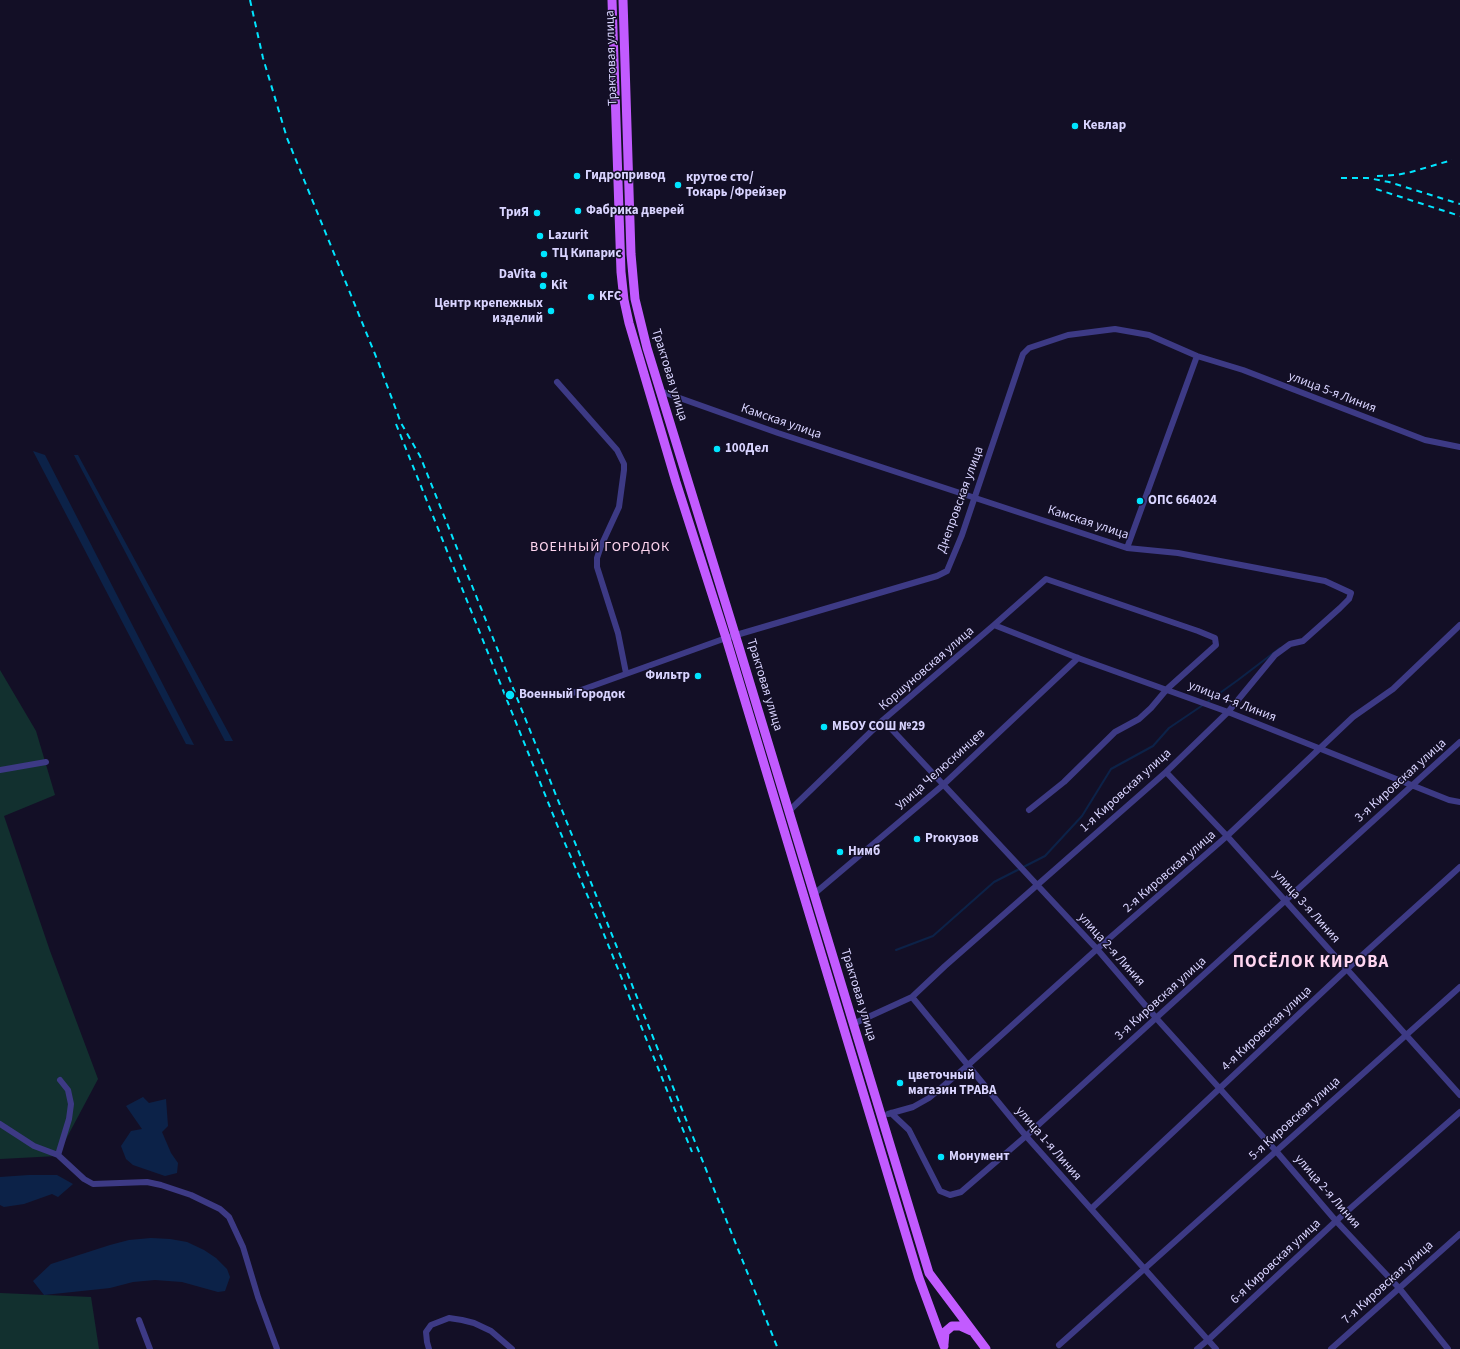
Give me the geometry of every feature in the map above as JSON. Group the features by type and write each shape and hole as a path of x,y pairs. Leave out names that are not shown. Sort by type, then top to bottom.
{"main road":[{"name":"Трактовая улица","path":"612,0 618,220 624,300 635,344 676,482 726,638 919,1278 944,1347"},
{"name":"Трактовая улица","path":"625,2 631,254 634,292 639,320 929,1273 986,1349"},
{"path":"944,1347 945,1332 952,1326 960,1326 972,1332"}],"street":[{"name":"улица 5-я Линия","path":"1023,354 1029,348 1068,335 1115,329 1149,335 1197,356 1243,370 1425,440 1460,447"},
{"name":"Днепровская улица","path":"573,692 735,635 937,576 947,571 962,535 1023,354"},
{"path":"1127,548 1197,356"},
{"path":"557,382 616,450 624,464 619,507 601,546 596,567 618,633 626,674"},
{"name":"Камская улица","path":"660,391 778,433 1127,548 1178,553 1325,582 1351,594 1349,599 1340,608 1303,641 1290,644 1275,655 1228,712"},
{"name":"Коршуновская улица","path":"789,811 883,720 1046,579 1215,638 1216,645 1167,689"},
{"name":"улица 4-я Линия","path":"994,625 1078,658 1228,712 1449,800 1460,802"},
{"name":"2-я Кировская улица","path":"881,1116 913,1107 928,1098 967,1066 1097,949 1227,836 1353,717 1393,689 1460,625"},
{"name":"Улица Челюскинцев","path":"814,894 943,785 1078,658"},
{"path":"1029,810 1064,782 1115,732 1139,718 1151,708 1167,689"},
{"name":"1-я Кировская улица","path":"912,997 945,966 1166,772 1228,712"},
{"name":"улица 2-я Линия","path":"883,720 1097,949 1336,1221 1399,1288 1448,1349"},
{"name":"3-я Кировская улица","path":"891,1113 909,1130 940,1191 950,1195 961,1192 1157,1019 1460,742"},
{"path":"0,770 46,762"},
{"name":"улица 3-я Линия","path":"1166,772 1227,836 1407,1034 1460,1095"},
{"name":"4-я Кировская улица","path":"1091,1209 1347,969 1460,867"},
{"name":"5-я Кировская улица","path":"1060,1345 1460,987"},
{"path":"853,1024 912,997"},
{"name":"улица 1-я Линия","path":"912,997 967,1066 1026,1136 1216,1349"},
{"path":"58,1155 69,1119 71,1104 68,1090 60,1080"},
{"name":"6-я Кировская улица","path":"1197,1349 1336,1221 1460,1112"},
{"path":"0,1124 34,1146 58,1155 84,1179 93,1184 147,1182 191,1194 220,1209 229,1217 243,1246 258,1297 277,1349"},
{"name":"7-я Кировская улица","path":"1332,1349 1460,1234"},
{"path":"429,1349 426,1332 431,1325 449,1318 474,1323 491,1331 512,1349"},
{"path":"139,1320 150,1349"}],"green space":[{"path":"0,670 36,731 55,795 4,816 50,951 98,1079 57,1156 0,1159"},
{"path":"0,1293 91,1297 99,1349 0,1349"}],"water":[{"path":"33,451 45,455 194,745 186,744"},
{"path":"74,455 78,455 233,741 225,741"},
{"path":"143,1097 149,1103 166,1099 168,1126 162,1132 171,1153 178,1163 177,1173 165,1176 133,1165 126,1159 121,1146 131,1131 142,1129 126,1106"},
{"path":"57,1175 73,1184 58,1197 52,1194 24,1204 4,1207 0,1205 0,1177"},
{"path":"151,1238 187,1242 204,1250 216,1258 227,1269 230,1277 225,1291 218,1292 182,1282 155,1280 133,1282 110,1288 44,1295 33,1281 51,1264 129,1240"}],"waterway":[{"path":"1206,703 1280,648"},
{"path":"896,950 933,936 994,882 1045,856 1082,816 1111,769 1153,746 1169,728 1203,705"}],"railway":[{"path":"250,0 263,58 287,138 379,364 401,423 420,456 778,1349"},
{"path":"1377,176 1396,175 1411,172 1452,160"},
{"path":"1341,178 1368,178 1389,182 1460,204"},
{"path":"1376,189 1460,216"},
{"path":"396,424 558,827 601,927 692,1152"}],"place":[{"name":"Кевлар","path":"1075,126"},
{"name":"Гидропривод","path":"577,176"},
{"name":"крутое сто/ Токарь /Фрейзер","path":"678,185"},
{"name":"Фабрика дверей","path":"578,211"},
{"name":"ТриЯ","path":"537,213"},
{"name":"Lazurit","path":"540,236"},
{"name":"ТЦ Кипарис","path":"544,254"},
{"name":"DaVita","path":"544,275"},
{"name":"Kit","path":"543,286"},
{"name":"KFC","path":"591,297"},
{"name":"Центр крепежных изделий","path":"551,311"},
{"name":"100Дел","path":"717,449"},
{"name":"ОПС 664024","path":"1140,501"},
{"name":"Фильтр","path":"698,676"},
{"name":"Военный Городок","path":"510,695"},
{"name":"МБОУ СОШ №29","path":"824,727"},
{"name":"Proкузов","path":"917,839"},
{"name":"Нимб","path":"840,852"},
{"name":"цветочный магазин ТРАВА","path":"900,1083"},
{"name":"Монумент","path":"941,1157"}],"district":[{"name":"ВОЕННЫЙ ГОРОДОК","path":"600,548"},
{"name":"ПОСЁЛОК КИРОВА","path":"1311,963"}]}
